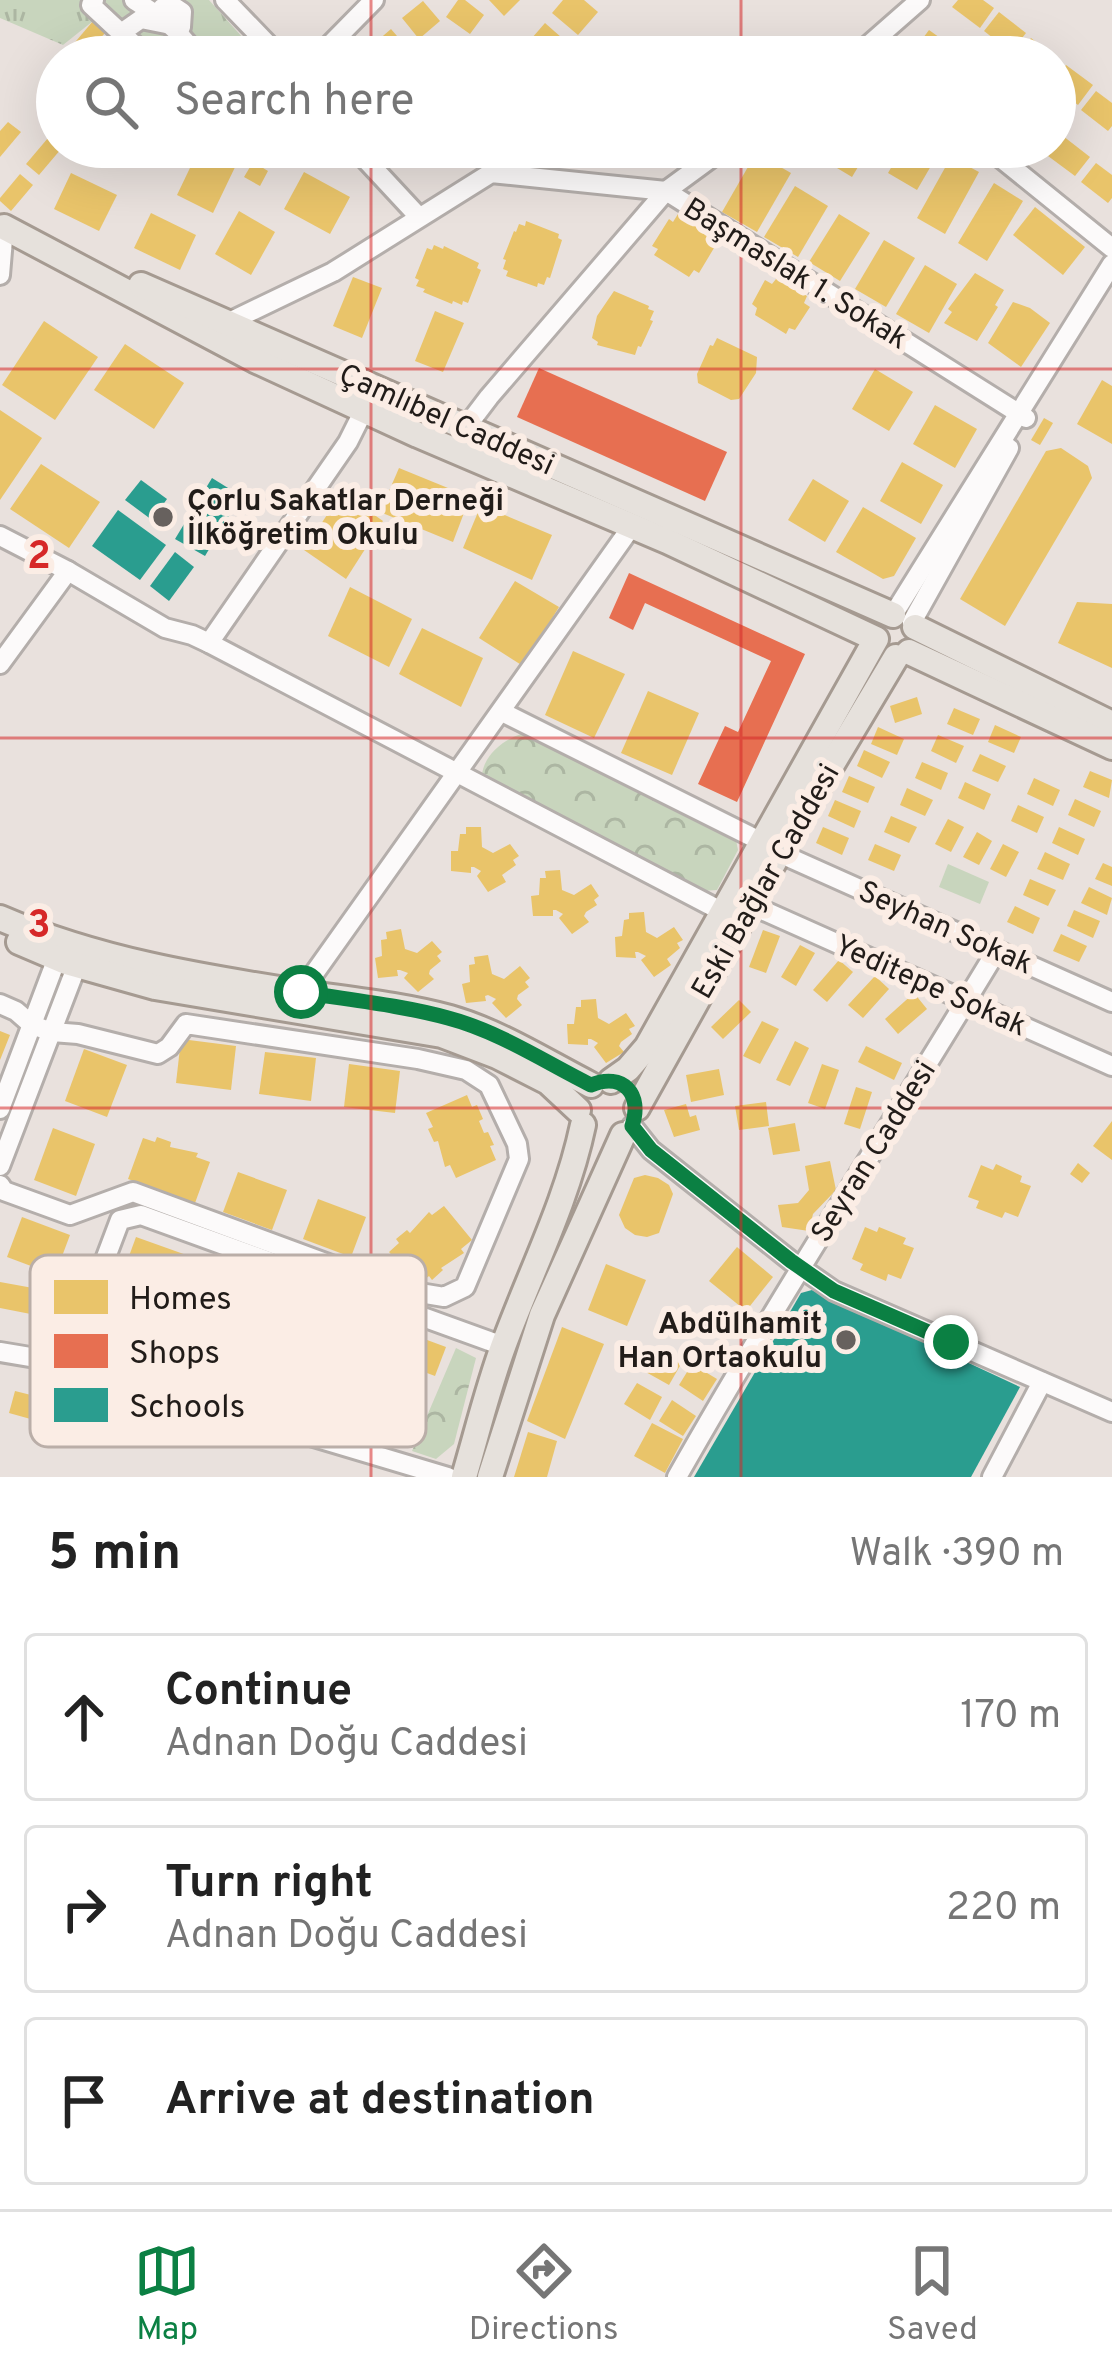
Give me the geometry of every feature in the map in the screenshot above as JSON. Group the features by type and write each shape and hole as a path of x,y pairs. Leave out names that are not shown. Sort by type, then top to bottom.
{"main road":[{"name":"Çamlıbel Caddesi","path":"2,226 467,426 905,635 1112,724"},
{"path":"2,226 226,346 876,639"},
{"name":"Eski Bağlar Caddesi","path":"490,1477 542,1315 630,1123 751,905 771,848 881,621 905,635 771,848 723,912 647,1047 628,1069 601,1083"},
{"path":"905,635 1112,747"},
{"path":"0,918 133,963 452,1018 601,1083 629,1089 630,1123 601,1138 594,1136 548,1082 442,1035 155,987 67,962 0,934"},
{"path":"464,1477 503,1346 577,1154 580,1100 601,1083"}],"street":[{"path":"94,0 91,5 124,36"},
{"path":"134,0 181,36"},
{"path":"210,0 245,36"},
{"path":"225,0 251,36"},
{"path":"339,36 374,0"},
{"path":"883,36 920,0"},
{"path":"121,33 141,19 166,22"},
{"path":"374,168 419,217"},
{"path":"467,426 666,191 697,168"},
{"path":"1013,168 1112,248"},
{"name":"Başmaslak 1. Sokak","path":"229,322 333,272 491,173 666,191 1022,416"},
{"path":"0,274 2,226"},
{"name":"Eski Bağlar Caddesi","path":"905,635 1022,416 1112,264"},
{"name":"Eski Bağlar Caddesi","path":"1022,416 1112,284"},
{"path":"209,643 348,442 364,410"},
{"path":"301,992 632,526"},
{"path":"0,536 165,628 192,634 723,912"},
{"path":"0,664 68,571"},
{"name":"Seyhan Sokak","path":"502,712 771,848 1112,1001"},
{"name":"Yeditepe Sokak","path":"751,905 1112,1066"},
{"name":"Seyran Caddesi","path":"677,1477 997,950"},
{"path":"0,1109 35,1017 67,962"},
{"path":"0,1166 55,1024 67,962"},
{"path":"8,1008 78,1034 158,1054 186,1024 418,1059 466,1070 489,1085 517,1144 519,1160 465,1287 444,1297 426,1294"},
{"path":"630,1123 651,1150 834,1291 1112,1412"},
{"path":"1,1190 70,1216 133,1192 304,1255"},
{"path":"107,1255 120,1220 141,1215 252,1255"},
{"path":"426,1318 503,1346"},
{"path":"0,1352 30,1357"},
{"path":"992,1477 1042,1382"},
{"path":"347,1447 448,1477"}],"green space":[{"path":"0,0 209,0 241,36 119,36 98,17 74,36 42,36 0,18"},
{"path":"521,734 736,840 738,850 717,890 703,891 482,775 496,749"},
{"path":"948,864 989,882 980,904 939,887"},
{"path":"456,1348 476,1358 454,1444 436,1459 412,1451 426,1447 426,1418"}],"building: Homes":[{"path":"458,0 484,15 470,34 446,17"},
{"path":"489,0 520,0 504,16"},
{"path":"563,0 584,0 598,12 578,35 552,13"},
{"path":"958,0 983,0 994,8 980,28 952,7"},
{"path":"423,1 440,21 417,36 402,18"},
{"path":"999,12 1026,33 990,36 984,31"},
{"path":"93,21 106,32 102,36 80,36"},
{"path":"545,23 560,36 534,36"},
{"path":"1076,72 1093,85 1076,103"},
{"path":"1096,91 1112,103 1108,131 1081,110"},
{"path":"8,122 21,132 0,157 0,131"},
{"path":"1076,146 1090,157 1075,176 1064,168 1076,168"},
{"path":"36,152 36,168 45,168 39,175 26,164"},
{"path":"1096,163 1112,175 1108,203 1081,182"},
{"path":"190,168 235,168 213,213 177,195"},
{"path":"249,168 268,171 260,186 244,177"},
{"path":"747,168 782,168 791,173 757,232 722,212"},
{"path":"837,168 857,168 852,177"},
{"path":"891,168 930,168 917,190 888,173"},
{"path":"945,168 979,172 945,234 917,218"},
{"path":"304,172 350,197 330,234 284,209"},
{"path":"71,173 117,195 99,231 54,209"},
{"path":"20,174 33,185 11,211 0,198"},
{"path":"994,183 1023,201 987,261 958,243"},
{"path":"795,186 828,206 798,257 764,237"},
{"path":"1035,207 1085,247 1063,275 1013,235"},
{"path":"239,211 275,232 251,275 215,254"},
{"path":"151,213 196,235 180,270 134,248"},
{"path":"678,214 715,236 710,245 714,248 699,273 694,270 689,277 654,255 658,249 652,246 669,219 673,222"},
{"path":"839,214 870,233 840,281 809,262"},
{"path":"526,221 559,234 562,240 550,278 537,287 506,276 508,271 503,269 514,231"},
{"path":"884,240 915,258 886,307 855,289"},
{"path":"434,245 479,263 481,270 468,303 452,304 416,286 427,248 432,250"},
{"path":"925,265 957,284 929,333 896,314"},
{"path":"975,273 1004,290 977,341 944,323 952,312 948,309"},
{"path":"353,277 382,288 362,338 333,326"},
{"path":"776,279 807,296 804,303 810,307 795,330 789,328 786,334 755,315 757,308 752,304 765,280 772,284"},
{"path":"614,291 654,311 635,355 597,345 592,338 597,316"},
{"path":"1013,302 1050,323 1021,367 988,343"},
{"path":"435,311 464,323 443,372 415,361"},
{"path":"44,321 98,357 55,420 2,385"},
{"path":"717,338 757,357 756,373 739,399 731,400 698,383 697,374"},
{"path":"125,344 184,383 154,429 94,390"},
{"path":"875,369 913,392 889,431 852,409"},
{"path":"1102,380 1112,386 1112,444 1077,424"},
{"path":"935,405 977,429 955,468 913,444"},
{"path":"0,410 42,438 0,500"},
{"path":"1044,418 1053,423 1040,445 1031,440"},
{"path":"1061,448 1088,466 1092,478 1005,626 960,599 1046,451"},
{"path":"902,462 943,485 921,524 880,501"},
{"path":"41,464 100,502 69,548 10,509"},
{"path":"399,468 470,497 453,542 380,512"},
{"path":"813,479 849,501 825,542 788,520"},
{"path":"342,492 383,521 346,579 304,550"},
{"path":"481,505 552,535 532,580 463,548"},
{"path":"863,507 916,538 894,576 883,579 836,552"},
{"path":"515,581 559,607 523,666 479,638"},
{"path":"350,587 412,619 389,667 328,636"},
{"path":"1077,602 1112,604 1112,668 1058,643"},
{"path":"422,628 483,658 461,707 399,674"},
{"path":"573,651 625,674 594,738 545,715"},
{"path":"648,691 699,713 672,775 621,753"},
{"path":"917,697 922,714 895,723 890,706"},
{"path":"954,708 980,719 973,735 947,724"},
{"path":"995,725 1021,737 1014,753 988,742"},
{"path":"878,727 904,739 897,755 871,744"},
{"path":"938,735 964,746 956,763 931,751"},
{"path":"864,750 890,762 882,778 857,766"},
{"path":"980,754 1006,766 998,782 972,771"},
{"path":"922,762 948,773 941,790 915,778"},
{"path":"1090,771 1112,780 1109,798 1083,787"},
{"path":"849,776 875,787 868,803 842,792"},
{"path":"1034,778 1060,790 1053,806 1027,794"},
{"path":"965,782 991,794 984,810 958,798"},
{"path":"907,788 933,800 925,816 900,805"},
{"path":"1075,799 1101,811 1094,827 1068,815"},
{"path":"835,800 861,811 854,828 828,816"},
{"path":"1018,805 1044,817 1037,833 1011,821"},
{"path":"891,816 917,827 909,843 884,832"},
{"path":"948,819 964,827 951,852 935,844"},
{"path":"466,827 481,827 482,847 493,853 510,844 519,856 513,860 516,865 502,875 506,882 488,892 477,876 481,871 474,867 471,873 451,871 451,851 458,851"},
{"path":"823,827 849,838 842,855 816,843"},
{"path":"1059,827 1085,839 1078,855 1052,843"},
{"path":"977,832 992,841 979,865 963,857"},
{"path":"875,844 901,855 894,871 868,860"},
{"path":"1003,844 1019,852 1006,877 990,869"},
{"path":"1045,852 1070,864 1063,880 1037,869"},
{"path":"1103,863 1112,867 1112,886 1095,879"},
{"path":"560,870 562,890 574,895 591,884 599,896 594,900 597,905 584,916 589,922 572,934 559,918 563,914 556,910 553,916 533,916 531,896 539,895 540,878 546,878 545,871"},
{"path":"1030,879 1056,890 1048,906 1023,895"},
{"path":"1089,887 1112,898 1107,915 1081,903"},
{"path":"1015,906 1040,918 1033,934 1007,922"},
{"path":"1074,910 1100,921 1093,938 1067,926"},
{"path":"644,912 646,932 657,938 674,927 683,940 667,959 671,965 654,977 641,960 646,956 635,952 636,958 616,957 615,937 622,936 624,920 629,913"},
{"path":"401,929 405,949 417,953 432,941 442,952 437,956 441,961 430,970 434,979 418,992 404,978 408,973 400,970 398,976 378,978 375,958 382,956 381,940 387,939 386,932"},
{"path":"763,930 780,936 766,973 749,967"},
{"path":"1061,934 1087,946 1079,962 1053,951"},
{"path":"800,945 815,953 796,986 781,977"},
{"path":"488,955 492,974 504,979 520,966 530,978 525,982 529,987 518,995 522,1005 506,1018 492,1003 496,999 488,995 486,1001 466,1003 462,984 470,982 469,965 475,964 474,957"},
{"path":"839,960 853,972 827,1002 813,990"},
{"path":"875,976 889,989 863,1018 848,1005"},
{"path":"914,993 927,1009 898,1034 885,1019"},
{"path":"596,999 598,1018 609,1024 626,1013 635,1026 619,1046 624,1052 606,1063 594,1047 598,1043 591,1039 588,1045 568,1044 567,1024 574,1024 576,1007 581,1007 581,1000"},
{"path":"739,1000 751,1012 723,1039 711,1027"},
{"path":"762,1021 779,1029 760,1064 743,1056"},
{"path":"0,1031 10,1035 0,1060"},
{"path":"181,1039 236,1046 231,1090 176,1083"},
{"path":"795,1041 809,1048 790,1086 776,1080"},
{"path":"866,1046 902,1063 894,1080 858,1062"},
{"path":"84,1049 127,1065 107,1117 65,1101"},
{"path":"265,1052 316,1058 311,1101 259,1094"},
{"path":"349,1064 400,1071 395,1113 344,1107"},
{"path":"822,1064 839,1070 825,1109 808,1103"},
{"path":"719,1069 724,1095 691,1102 686,1075"},
{"path":"856,1087 872,1092 860,1129 844,1124"},
{"path":"467,1095 472,1107 477,1105 496,1160 456,1178 450,1165 445,1167 426,1113"},
{"path":"766,1102 769,1126 739,1130 735,1106"},
{"path":"686,1104 700,1130 674,1137 664,1110"},
{"path":"1112,1121 1112,1160 1093,1146"},
{"path":"795,1123 800,1151 773,1155 768,1128"},
{"path":"53,1128 95,1144 76,1196 34,1180"},
{"path":"157,1137 210,1162 195,1203 181,1198 179,1203 155,1190 153,1194 128,1179 143,1138 155,1142"},
{"path":"830,1161 836,1190 813,1214 809,1231 782,1227 778,1205 798,1203 809,1190 805,1166"},
{"path":"1078,1163 1090,1173 1082,1183 1070,1174"},
{"path":"996,1164 1022,1176 1020,1182 1031,1186 1018,1217 1005,1212 1002,1218 976,1208 979,1201 968,1197 981,1165 993,1170"},
{"path":"238,1172 287,1190 272,1230 223,1212"},
{"path":"645,1175 669,1185 673,1194 659,1233 647,1237 625,1228 619,1215 634,1178"},
{"path":"318,1199 366,1217 352,1255 303,1239"},
{"path":"444,1206 472,1240 432,1280 426,1278 426,1255 389,1252 399,1243 396,1239 407,1230 410,1233 429,1212 432,1215"},
{"path":"22,1217 70,1235 62,1255 30,1255 30,1266 7,1257"},
{"path":"865,1227 877,1232 879,1227 906,1238 903,1244 914,1248 901,1279 888,1274 886,1281 860,1270 863,1264 852,1259"},
{"path":"136,1237 186,1255 129,1255"},
{"path":"737,1247 773,1277 746,1311 709,1281"},
{"path":"606,1264 646,1280 627,1326 588,1310"},
{"path":"0,1282 30,1287 30,1314 0,1308"},
{"path":"562,1327 604,1344 565,1439 527,1421"},
{"path":"426,1340 446,1347 435,1376 426,1373"},
{"path":"656,1350 681,1364 669,1385 644,1371"},
{"path":"692,1364 717,1379 703,1401 679,1385"},
{"path":"637,1383 662,1397 650,1420 624,1404"},
{"path":"15,1391 30,1395 30,1419 9,1413"},
{"path":"672,1400 696,1416 683,1436 659,1421"},
{"path":"652,1423 683,1439 665,1473 634,1456"},
{"path":"528,1432 557,1441 547,1477 514,1477"}],"building: Shops":[{"path":"539,368 727,452 705,501 517,417"},
{"path":"629,573 805,654 737,802 698,784 725,726 738,732 771,661 645,603 633,630 609,618"}],"building: Schools":[{"path":"212,478 241,496 205,556 175,539"},
{"path":"141,480 167,499 152,520 125,500"},
{"path":"118,510 166,545 140,580 92,546"},
{"path":"175,552 194,567 169,601 150,586"},
{"name":"Abdülhamit Han Ortaokulu","path":"812,1290 1020,1387 971,1477 694,1477 801,1293"}],"place":[{"name":"Çorlu Sakatlar Derneği İlköğretim Okulu","path":"163,517"},
{"name":"Abdülhamit Han Ortaokulu","path":"846,1340"}],"route":[{"path":"301,992 452,1018 591,1085 601,1081 620,1084 629,1089 637,1108 632,1126 651,1150 791,1261 834,1291 951,1342"}]}
